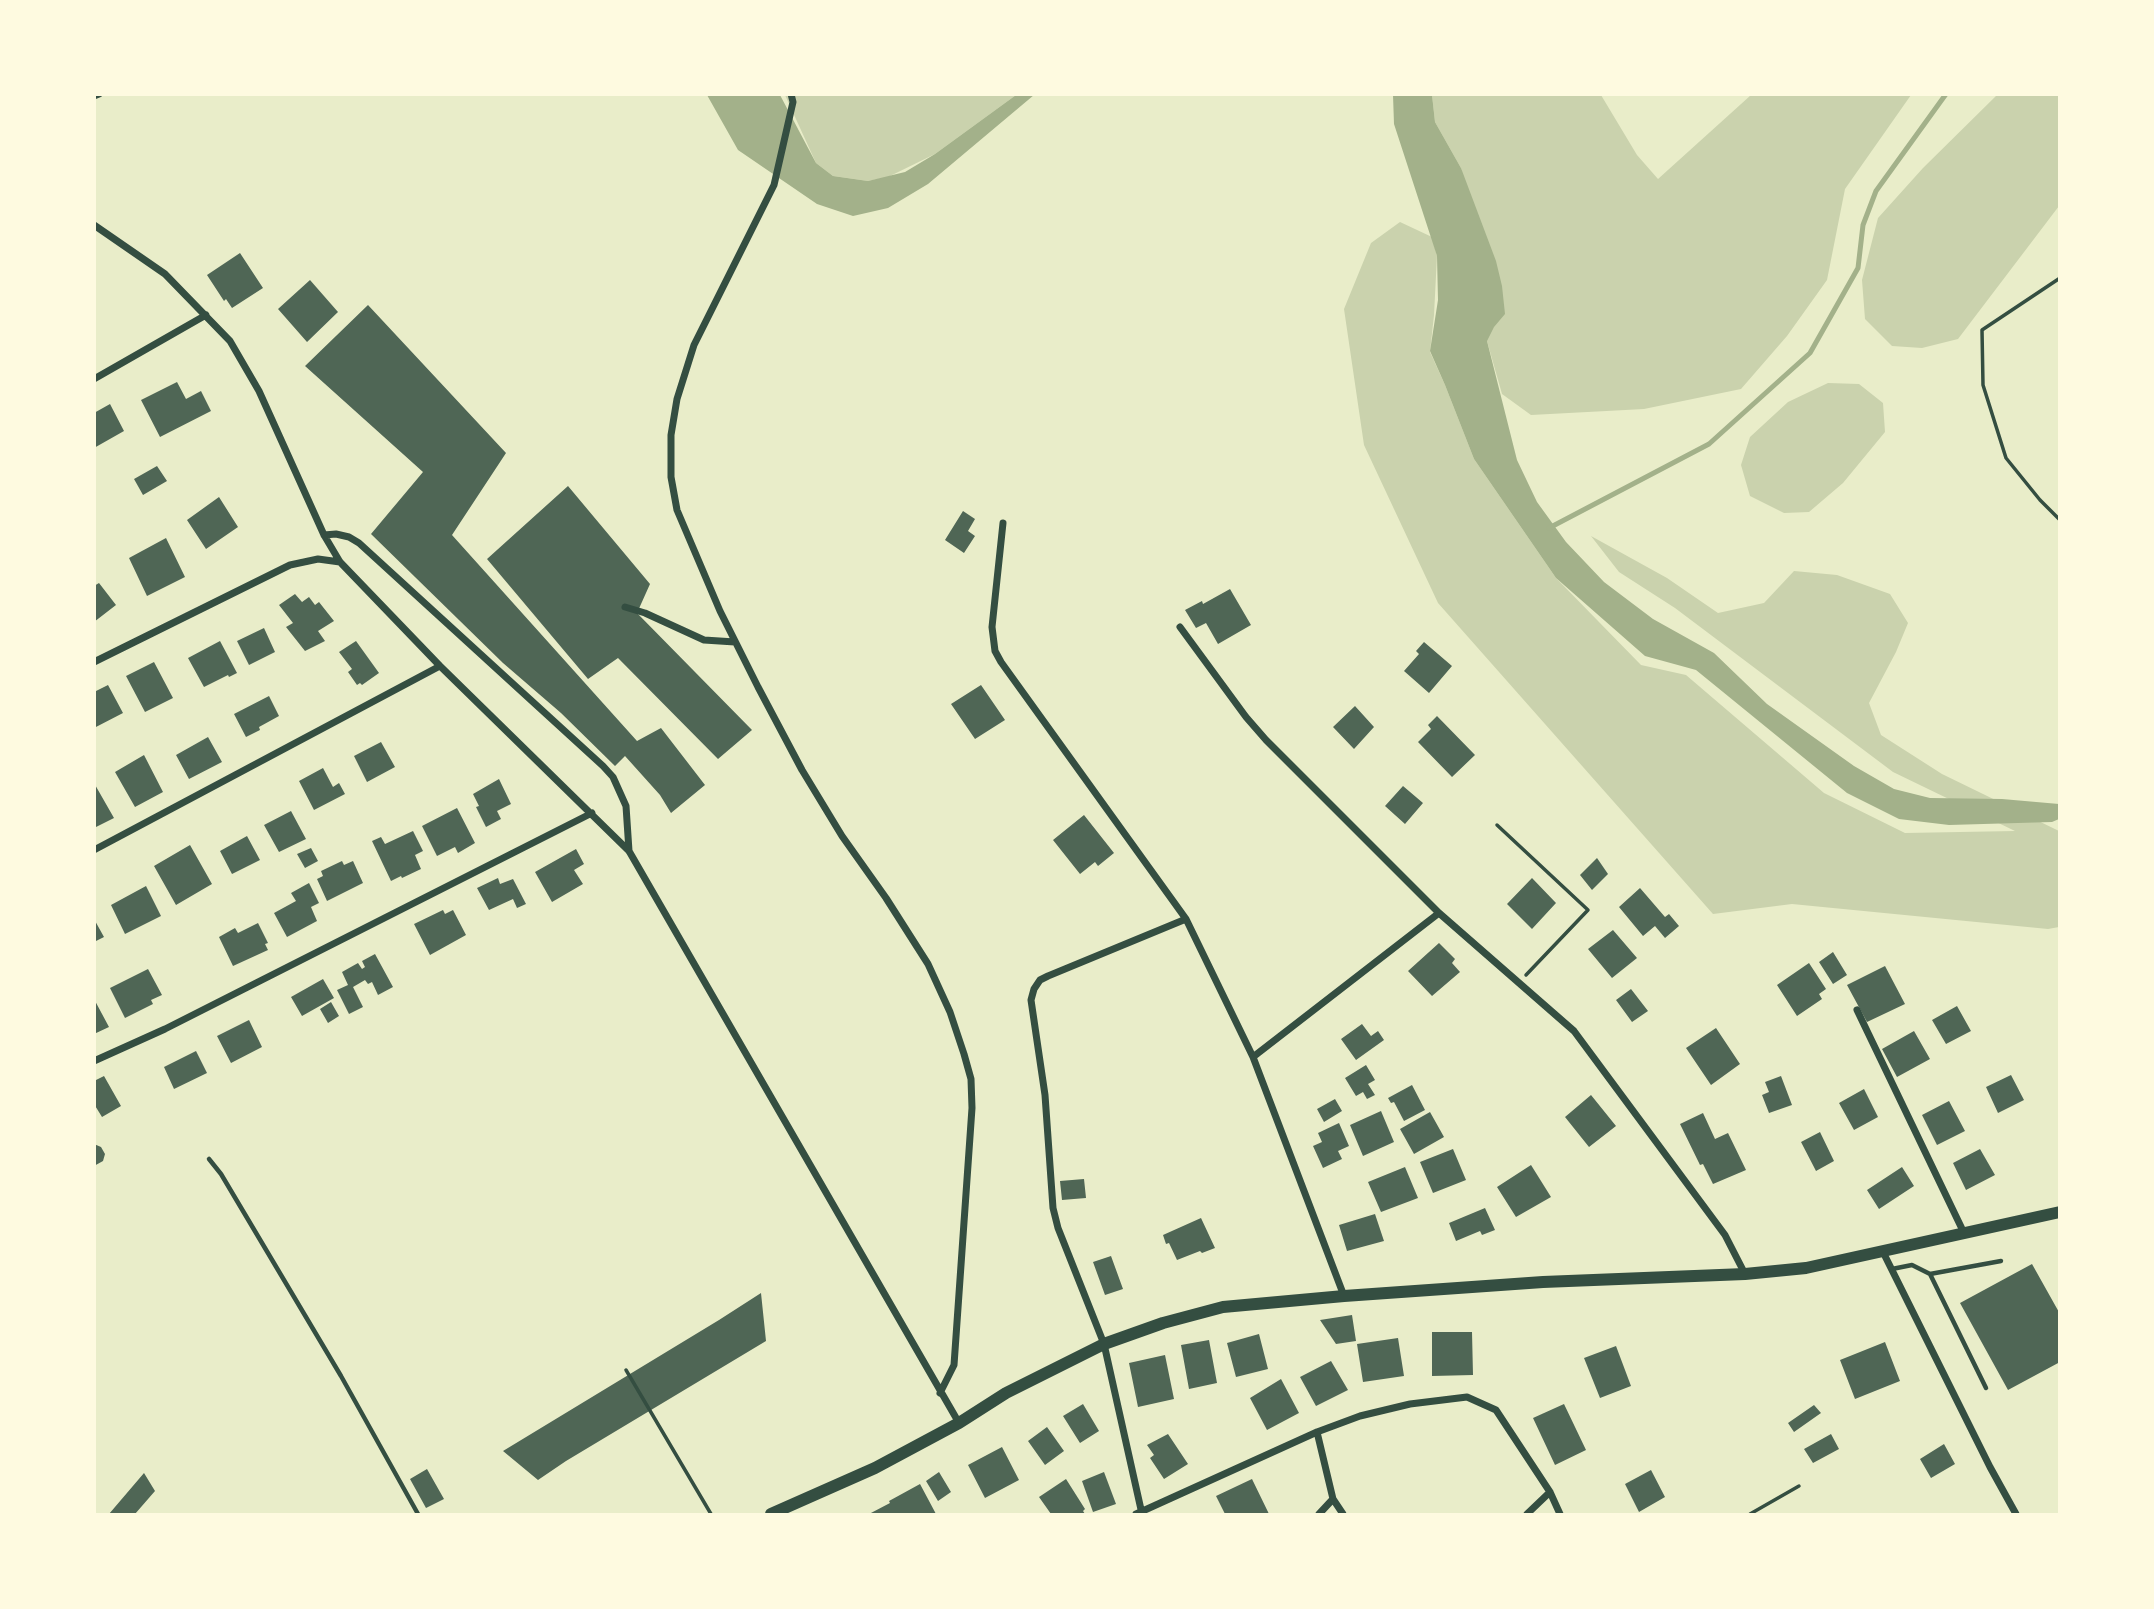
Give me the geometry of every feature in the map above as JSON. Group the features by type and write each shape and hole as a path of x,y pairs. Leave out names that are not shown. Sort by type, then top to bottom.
{"main road":[{"path":"771,1514 875,1468 959,1423 1006,1393 1104,1344 1163,1323 1223,1307 1543,1282 1745,1274 1806,1268 2060,1212"}],"street":[{"path":"791,94 793,102 774,185 694,345 677,399 671,435 671,477 677,510 735,642 809,781 842,836 928,964 950,1012 971,1079 972,1108 954,1365 940,1393"},
{"path":"94,225 165,274 230,341 246,366 324,535 340,562 440,666 629,851 959,1423"},
{"path":"94,379 206,315"},
{"path":"1003,523 992,626 995,651 1000,662 1186,919 1253,1057 1344,1296"},
{"path":"324,535 336,534 359,543 603,766 613,777 626,806 629,851"},
{"path":"94,662 290,565 318,559 340,562"},
{"path":"625,607 645,613 704,640 735,642"},
{"path":"1180,627 1255,728 1439,913 1574,1031 1725,1235 1745,1274"},
{"path":"94,850 440,666"},
{"path":"94,1061 165,1029 592,813"},
{"path":"1253,1057 1439,913"},
{"path":"1186,919 1048,975 1034,989 1031,1000 1045,1095 1053,1208 1058,1228 1104,1344 1139,1513 1317,1432 1360,1416 1410,1404 1466,1397 1496,1410 1550,1492 1560,1514"},
{"path":"1857,1010 1964,1233"},
{"path":"1883,1252 2016,1514"},
{"path":"1317,1432 1333,1499 1343,1514"},
{"path":"1527,1514 1550,1492"},
{"path":"1319,1514 1333,1499"}],"lane":[{"path":"209,1159 221,1174 341,1376 418,1514"},
{"path":"1892,1269 1912,1265 1930,1273 2001,1261"},
{"path":"1930,1273 1986,1388"}],"path":[{"path":"2060,278 1982,330 1983,385 2006,458 2060,520"},
{"path":"1497,825 1588,910 1520,982"},
{"path":"626,1370 711,1514"},
{"path":"1750,1514 1798,1486"}],"shaded area":[{"path":"707,95 780,95 816,163 833,176 868,181 905,172 935,154 1016,95 1034,95 928,184 888,208 853,216 817,204 738,150"},
{"path":"785,95 1016,95 935,154 888,177 868,181 833,176 816,163"},
{"path":"1393,95 1432,95 1435,122 1461,168 1496,261 1502,286 1505,314 1487,341 1517,460 1537,502 1566,542 1604,582 1653,619 1714,653 1767,704 1854,766 1894,789 1930,798 2002,799 2059,804 2059,819 2052,822 1949,825 1899,819 1847,793 1696,670 1645,656 1556,578 1474,459 1430,351 1438,300 1437,256 1394,124"},
{"path":"1432,95 1601,95 1637,155 1658,179 1751,95 1911,95 1845,189 1827,280 1787,336 1741,389 1644,409 1531,415 1502,394 1487,341 1461,168 1435,122"},
{"path":"1997,95 2059,95 2059,206 1958,339 1922,348 1892,346 1865,319 1862,280 1878,218 1923,168"},
{"path":"1400,222 1432,237 1437,256 1430,352 1474,459 1556,578 1641,665 1686,675 1824,793 1905,833 2015,831 1893,772 1675,608 1619,572 1591,536 1667,578 1718,613 1764,603 1794,571 1837,575 1890,594 1908,623 1869,703 1881,735 1942,774 2059,831 2059,927 2048,929 1792,904 1713,914 1438,603 1364,445 1344,309 1371,243"},
{"path":"1828,383 1859,384 1883,403 1885,432 1843,483 1809,512 1784,513 1750,496 1741,465 1750,437 1788,402"}],"building":[{"path":"240,253 263,288 232,308 226,299 224,301 207,275"},
{"path":"310,280 338,312 307,342 278,309"},
{"path":"368,305 506,453 452,535 637,741 661,728 705,785 671,813 660,795 625,756 615,766 561,713 503,663 371,534 423,472 305,366"},
{"path":"177,382 186,399 201,391 211,411 160,437 141,400"},
{"path":"110,404 124,431 94,448 94,413"},
{"path":"157,466 167,481 143,495 134,479"},
{"path":"568,486 650,584 637,613 752,730 718,759 618,658 588,679 487,559"},
{"path":"219,497 238,527 206,549 187,520"},
{"path":"963,511 975,519 968,531 975,536 964,553 945,540"},
{"path":"166,538 185,577 147,596 129,558"},
{"path":"99,583 116,605 94,622 94,586"},
{"path":"1230,589 1251,625 1218,644 1206,623 1196,628 1185,610 1202,601 1203,604"},
{"path":"295,594 302,602 309,597 315,605 319,602 334,621 318,631 325,641 305,651 286,627 293,623 279,605"},
{"path":"264,628 275,652 249,665 237,641"},
{"path":"220,641 237,673 204,687 188,658"},
{"path":"356,641 379,673 362,685 357,685 348,672 352,669 339,652"},
{"path":"1424,642 1452,666 1429,693 1404,671 1419,654 1416,651"},
{"path":"154,662 173,698 145,712 126,676"},
{"path":"108,685 123,713 94,728 94,692"},
{"path":"981,685 1005,720 975,739 951,704"},
{"path":"269,696 279,716 246,737 234,714"},
{"path":"1355,706 1374,727 1354,749 1333,727"},
{"path":"1437,716 1475,755 1452,777 1418,742 1431,729 1428,725"},
{"path":"208,737 222,762 189,779 176,755"},
{"path":"381,742 395,767 367,782 354,756"},
{"path":"144,755 163,792 135,807 115,772"},
{"path":"323,768 333,787 339,783 345,794 314,810 299,781"},
{"path":"499,779 511,804 497,811 501,819 486,827 473,794"},
{"path":"94,783 114,818 94,828"},
{"path":"1403,786 1423,803 1405,824 1385,806"},
{"path":"457,808 475,843 458,853 455,847 437,856 422,826"},
{"path":"291,811 306,839 279,852 264,825"},
{"path":"1084,815 1114,853 1098,866 1095,862 1080,874 1053,840"},
{"path":"413,831 423,851 415,855 421,869 391,881 372,841 381,837 385,844"},
{"path":"247,836 260,860 232,874 220,851"},
{"path":"190,845 212,884 176,905 154,866"},
{"path":"311,848 318,861 305,868 297,854"},
{"path":"576,849 584,864 574,870 583,884 552,902 535,872"},
{"path":"1597,858 1608,874 1592,890 1580,875"},
{"path":"342,861 344,865 353,861 363,883 327,901 317,879 323,876 321,871"},
{"path":"498,878 500,884 513,879 526,904 517,908 513,899 489,910 477,888"},
{"path":"1532,878 1556,903 1532,929 1507,904"},
{"path":"309,883 319,903 311,907 317,921 287,937 274,913 296,901 291,893"},
{"path":"146,886 161,916 125,934 111,905"},
{"path":"1640,888 1665,917 1669,914 1679,926 1665,938 1655,926 1643,936 1619,907"},
{"path":"443,910 445,914 453,910 466,935 430,955 414,924"},
{"path":"94,919 104,937 94,942"},
{"path":"258,923 268,943 265,944 268,950 233,966 219,937 235,928 238,933"},
{"path":"1613,930 1637,958 1612,978 1588,949"},
{"path":"1439,943 1455,959 1452,963 1460,972 1432,996 1408,971"},
{"path":"1833,952 1847,975 1833,984 1819,962"},
{"path":"375,954 393,987 378,995 372,982 368,984 365,980 353,987 363,1007 349,1014 337,990 348,985 342,972 358,963 362,969 365,967 362,961"},
{"path":"1809,963 1826,989 1819,994 1822,999 1797,1016 1777,985"},
{"path":"1885,966 1905,1004 1867,1022 1847,985"},
{"path":"148,969 162,995 151,1000 153,1004 125,1018 110,988"},
{"path":"323,979 334,998 302,1016 291,997"},
{"path":"1631,989 1648,1011 1632,1022 1616,1000"},
{"path":"94,999 109,1027 94,1034"},
{"path":"331,1002 339,1016 328,1023 320,1009"},
{"path":"1957,1006 1971,1031 1946,1044 1932,1020"},
{"path":"249,1020 262,1047 231,1063 217,1036"},
{"path":"1362,1024 1371,1036 1378,1031 1384,1040 1356,1060 1341,1039"},
{"path":"1716,1028 1740,1064 1711,1085 1686,1048"},
{"path":"1914,1031 1930,1059 1897,1077 1882,1049"},
{"path":"196,1051 207,1073 174,1089 164,1067"},
{"path":"1366,1065 1375,1080 1368,1084 1375,1095 1367,1099 1363,1092 1356,1096 1345,1078"},
{"path":"2011,1075 2024,1100 1998,1113 1986,1087"},
{"path":"104,1076 121,1106 102,1117 94,1104 94,1081"},
{"path":"1781,1076 1792,1105 1769,1113 1762,1095 1769,1092 1765,1082"},
{"path":"1412,1085 1425,1110 1404,1121 1394,1102 1391,1103 1388,1098"},
{"path":"1864,1089 1878,1117 1854,1130 1839,1103"},
{"path":"1591,1095 1616,1126 1589,1147 1565,1117"},
{"path":"1335,1099 1342,1111 1324,1122 1317,1109"},
{"path":"1949,1101 1965,1131 1937,1145 1922,1115"},
{"path":"1381,1111 1394,1142 1363,1156 1350,1125"},
{"path":"1430,1112 1444,1137 1414,1154 1400,1129"},
{"path":"1703,1113 1715,1139 1728,1133 1746,1170 1713,1184 1703,1164 1700,1165 1680,1124"},
{"path":"1339,1123 1349,1146 1338,1151 1342,1159 1323,1168 1313,1146 1322,1142 1318,1133"},
{"path":"1820,1132 1834,1161 1816,1171 1801,1142"},
{"path":"94,1144 101,1147 105,1154 103,1161 94,1166"},
{"path":"1453,1149 1466,1180 1433,1193 1420,1162"},
{"path":"1980,1149 1995,1175 1966,1190 1953,1163"},
{"path":"1531,1165 1551,1197 1516,1217 1497,1187"},
{"path":"1405,1167 1418,1198 1381,1212 1368,1182"},
{"path":"1902,1167 1914,1186 1879,1209 1867,1190"},
{"path":"1084,1179 1086,1198 1062,1200 1060,1181"},
{"path":"1485,1208 1495,1230 1482,1235 1480,1231 1456,1241 1449,1223"},
{"path":"1375,1214 1384,1241 1347,1251 1339,1225"},
{"path":"1201,1218 1215,1248 1177,1260 1163,1235"},
{"path":"1111,1256 1123,1289 1105,1295 1093,1262"},
{"path":"2032,1264 2060,1314 2060,1362 2008,1390 1960,1303"},
{"path":"761,1293 766,1341 538,1480 503,1451 719,1320"},
{"path":"1352,1315 1356,1341 1336,1344 1320,1320"},
{"path":"1432,1332 1472,1332 1473,1375 1432,1376"},
{"path":"1259,1334 1268,1369 1236,1377 1227,1343"},
{"path":"1398,1338 1404,1376 1363,1382 1357,1344"},
{"path":"1209,1340 1217,1383 1189,1389 1181,1345"},
{"path":"1885,1342 1900,1381 1855,1399 1840,1360"},
{"path":"1616,1346 1631,1386 1600,1398 1584,1358"},
{"path":"1165,1355 1174,1399 1138,1407 1129,1363"},
{"path":"1331,1361 1348,1390 1316,1406 1300,1377"},
{"path":"1281,1379 1299,1413 1267,1430 1250,1398"},
{"path":"1083,1404 1099,1431 1080,1443 1063,1416"},
{"path":"1564,1404 1586,1450 1555,1465 1533,1418"},
{"path":"1814,1405 1821,1413 1794,1432 1788,1423"},
{"path":"1047,1427 1064,1451 1045,1465 1028,1441"},
{"path":"1168,1434 1188,1464 1164,1479 1150,1458 1154,1455 1147,1445"},
{"path":"1831,1434 1839,1449 1813,1463 1804,1449"},
{"path":"1944,1444 1955,1464 1931,1478 1920,1459"},
{"path":"1002,1447 1019,1480 985,1498 968,1465"},
{"path":"427,1469 444,1499 426,1508 410,1479"},
{"path":"1651,1470 1665,1497 1639,1512 1625,1484"},
{"path":"939,1472 951,1492 938,1501 926,1481"},
{"path":"1104,1472 1116,1504 1093,1512 1082,1481"},
{"path":"144,1473 155,1491 135,1514 109,1514"},
{"path":"1066,1479 1085,1509 1085,1514 1051,1514 1039,1497"},
{"path":"1252,1479 1269,1514 1225,1514 1216,1496"},
{"path":"920,1484 936,1514 869,1514 890,1503 889,1501"}],"waterway":[{"path":"1549,528 1709,444 1810,353 1858,268 1863,225 1876,191 1946,94"}]}
